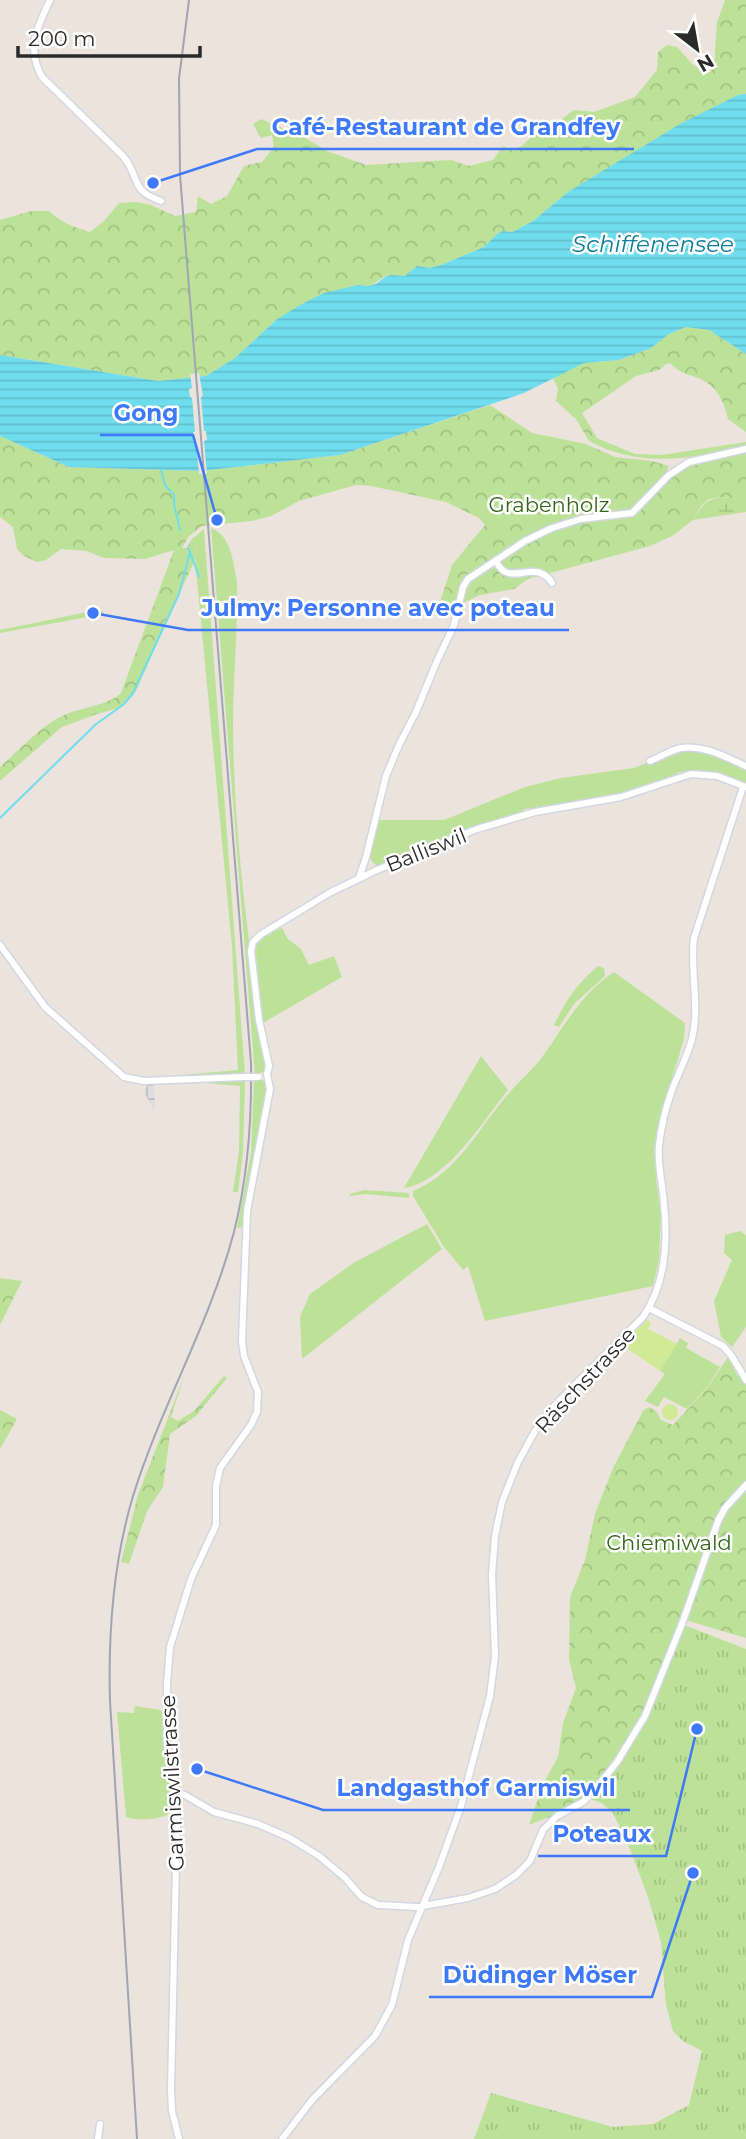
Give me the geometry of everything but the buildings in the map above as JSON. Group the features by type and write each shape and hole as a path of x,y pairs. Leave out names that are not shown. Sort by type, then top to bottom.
{"street":[{"path":"50,0 37,28 33,47 35,65 42,77 127,160 143,193 161,201"},
{"path":"359,878 386,776 458,617 463,586 468,579 538,534 566,523 632,513 669,475 690,461 746,449"},
{"path":"496,561 504,572 511,574 539,571 552,583"},
{"path":"650,761 687,748 714,751 746,766"},
{"name":"Balliswil","path":"267,1074 269,1066 259,1020 251,951 253,942 260,934 359,878 477,829 517,816 621,797 691,775 717,776 745,787"},
{"name":"Räschstrasse","path":"282,2139 305,2108 368,2045 386,2019 395,1997 408,1940 461,1806 490,1696 495,1656 492,1556 498,1520 509,1483 526,1445 544,1418 635,1326 649,1308 659,1284 664,1249 664,1205 659,1149 661,1126 692,1039 694,938 745,787"},
{"path":"366,857 377,870"},
{"path":"0,945 45,1007 124,1077 144,1081 258,1077 267,1074"},
{"name":"Garmiswilstrasse","path":"179,2139 172,2111 171,2090 177,1899 177,1794 167,1745 167,1684 173,1634 195,1569 216,1525 216,1486 220,1468 251,1425 258,1407 258,1392 244,1356 242,1341 246,1221 268,1106 270,1089 267,1074"},
{"path":"649,1308 723,1346 732,1355 746,1380"},
{"path":"177,1794 185,1795 208,1810 258,1824 290,1838 332,1866 369,1902 388,1906 423,1906 468,1898 495,1889 516,1875 530,1861 543,1830 557,1816 583,1802 617,1762 652,1703 718,1521 725,1508 746,1485"},
{"path":"98,2139 100,2124"}],"shaded area":[{"path":"153,1083 154,1112 144,1091 148,1084"}],"green space":[{"path":"725,0 746,0 746,94 738,95 568,192 533,221 512,232 503,231 497,234 484,247 441,265 430,268 417,266 405,276 388,275 372,285 358,285 276,320 235,358 206,376 158,381 0,355 0,220 31,211 49,211 58,219 90,232 104,221 119,203 151,205 175,216 196,212 198,196 211,204 227,196 244,166 262,162 274,147 272,135 261,138 253,124 261,119 302,136 327,151 366,165 451,160 469,166 493,160 503,146 513,151 539,129 550,128 574,110 594,112 635,97 657,70 658,52 667,45 677,47 693,65 707,73 714,68 717,22"},
{"path":"686,327 709,330 746,354 746,432 728,419 722,401 711,386 670,363 659,370 636,376 582,413 597,438 589,441 576,419 556,401 558,388 553,378 584,363 619,360 651,348 669,334"},
{"name":"Grabenholz","path":"490,405 532,433 586,444 615,457 652,461 669,466 666,473 670,477 697,463 746,452 746,500 722,497 709,499 701,506 693,520 672,536 650,546 528,579 514,589 480,595 463,603 463,595 453,617 442,611 439,605 452,565 485,525 479,518 446,502 356,485 299,501 271,516 252,521 202,526 188,537 182,548 187,548 191,540 196,542 197,555 135,693 122,707 62,727 0,781 0,767 44,727 60,717 108,701 121,693 174,550 145,559 104,558 86,551 61,549 46,560 37,562 24,556 17,549 13,527 0,517 0,436 69,467 202,471 340,455"},
{"path":"597,438 635,454 662,455 746,442 746,447 706,455 647,458 608,450 589,441"},
{"path":"721,497 746,500 746,512 693,520 704,504"},
{"path":"722,500 746,503 746,510 706,516 703,514 709,504"},
{"path":"211,528 227,543 237,581 233,729 236,814 249,941 267,1067 255,1075"},
{"path":"204,529 245,1075 137,1079 238,1070 232,946 195,559 196,542 191,540"},
{"path":"103,611 104,614 0,633 0,630"},
{"path":"680,750 710,752 746,767 746,783 717,773 685,771 619,796 525,809 517,815 380,866 372,862 369,854 377,822 380,820 444,820 525,787 561,778 634,768"},
{"path":"282,928 288,939 301,949 309,965 334,956 342,977 263,1023 255,946 263,936"},
{"path":"598,966 604,968 605,976 574,1004 559,1027 554,1025 573,993"},
{"path":"614,972 685,1023 684,1039 656,1133 656,1179 661,1215 659,1260 653,1286 485,1321 468,1266 463,1270 444,1247 413,1196 413,1191 443,1173 467,1148 498,1106 541,1058 584,999"},
{"path":"481,1056 508,1090 449,1163 420,1183 404,1188"},
{"path":"254,1078 263,1080 268,1086 244,1227 237,1228 251,1153"},
{"path":"245,1080 243,1153 238,1192 233,1192 239,1151 240,1086 153,1083"},
{"path":"364,1190 409,1193 409,1198 366,1194 350,1196"},
{"path":"427,1224 442,1249 302,1359 300,1317 310,1294 355,1262"},
{"path":"740,1231 746,1235 746,1327 732,1347 721,1337 714,1301 732,1260 724,1253 725,1235"},
{"path":"0,1278 22,1281 0,1325"},
{"path":"647,1320 651,1322 648,1329 677,1344 660,1371 621,1344"},
{"path":"680,1338 688,1343 686,1348 720,1367 708,1386 687,1409 664,1397 658,1407 645,1401 665,1374 660,1371"},
{"name":"Chiemiwald","path":"728,1357 737,1375 746,1381 746,1638 682,1619 651,1701 614,1761 577,1806 529,1825 543,1784 558,1757 563,1723 576,1688 569,1659 570,1597 585,1560 595,1514 613,1468 643,1411 649,1407 656,1411 661,1420 673,1425 708,1387"},
{"path":"185,1374 171,1417 178,1421 194,1411 224,1376 227,1378 196,1416 170,1434 163,1487 147,1511 129,1564 121,1562 138,1495"},
{"path":"667,1404 673,1404 678,1412 676,1418 667,1420 662,1415 662,1409"},
{"path":"0,1410 17,1419 0,1449"},
{"path":"684,1625 746,1649 746,2139 474,2139 491,2093 613,2127 653,2124 689,2105 702,2051 683,2041 673,2031 666,2005 661,1942 648,1897 613,1813 602,1803 590,1799 626,1751 656,1701"},
{"path":"135,1706 160,1710 165,1714 164,1750 174,1805 168,1815 156,1818 126,1817 117,1712 134,1713"}],"water":[{"name":"Schiffenensee","path":"746,94 746,354 709,330 686,327 669,334 651,348 619,360 584,363 524,393 340,455 201,471 69,467 0,436 0,355 158,381 206,376 235,358 276,320 300,305 324,293 376,284 391,275 405,276 417,266 430,268 441,265 484,247 497,234 503,231 512,232 533,221 568,192 680,124 738,95"}],"pier":[{"path":"199,373 207,440 204,441 207,474 199,474 196,441 193,441 195,432 189,389 192,388 190,374"}],"waterway":[{"path":"161,470 165,485 174,495 180,530"},
{"path":"0,818 95,725 124,704 133,693 179,594 190,552 188,548"},
{"path":"190,552 199,577"}],"railway":[{"path":"137,2139 110,1701 113,1597 133,1496 157,1430 212,1299 234,1232 246,1169 251,1106 251,1063 180,175 179,79 189,0"}],"place":[{"name":"Café-Restaurant de Grandfey","path":"153,183"},
{"name":"Gong","path":"217,520"},
{"name":"Julmy: Personne avec poteau","path":"93,613"},
{"name":"Poteaux","path":"697,1729"},
{"name":"Landgasthof Garmiswil","path":"197,1769"},
{"name":"Düdinger Möser","path":"693,1873"}]}
